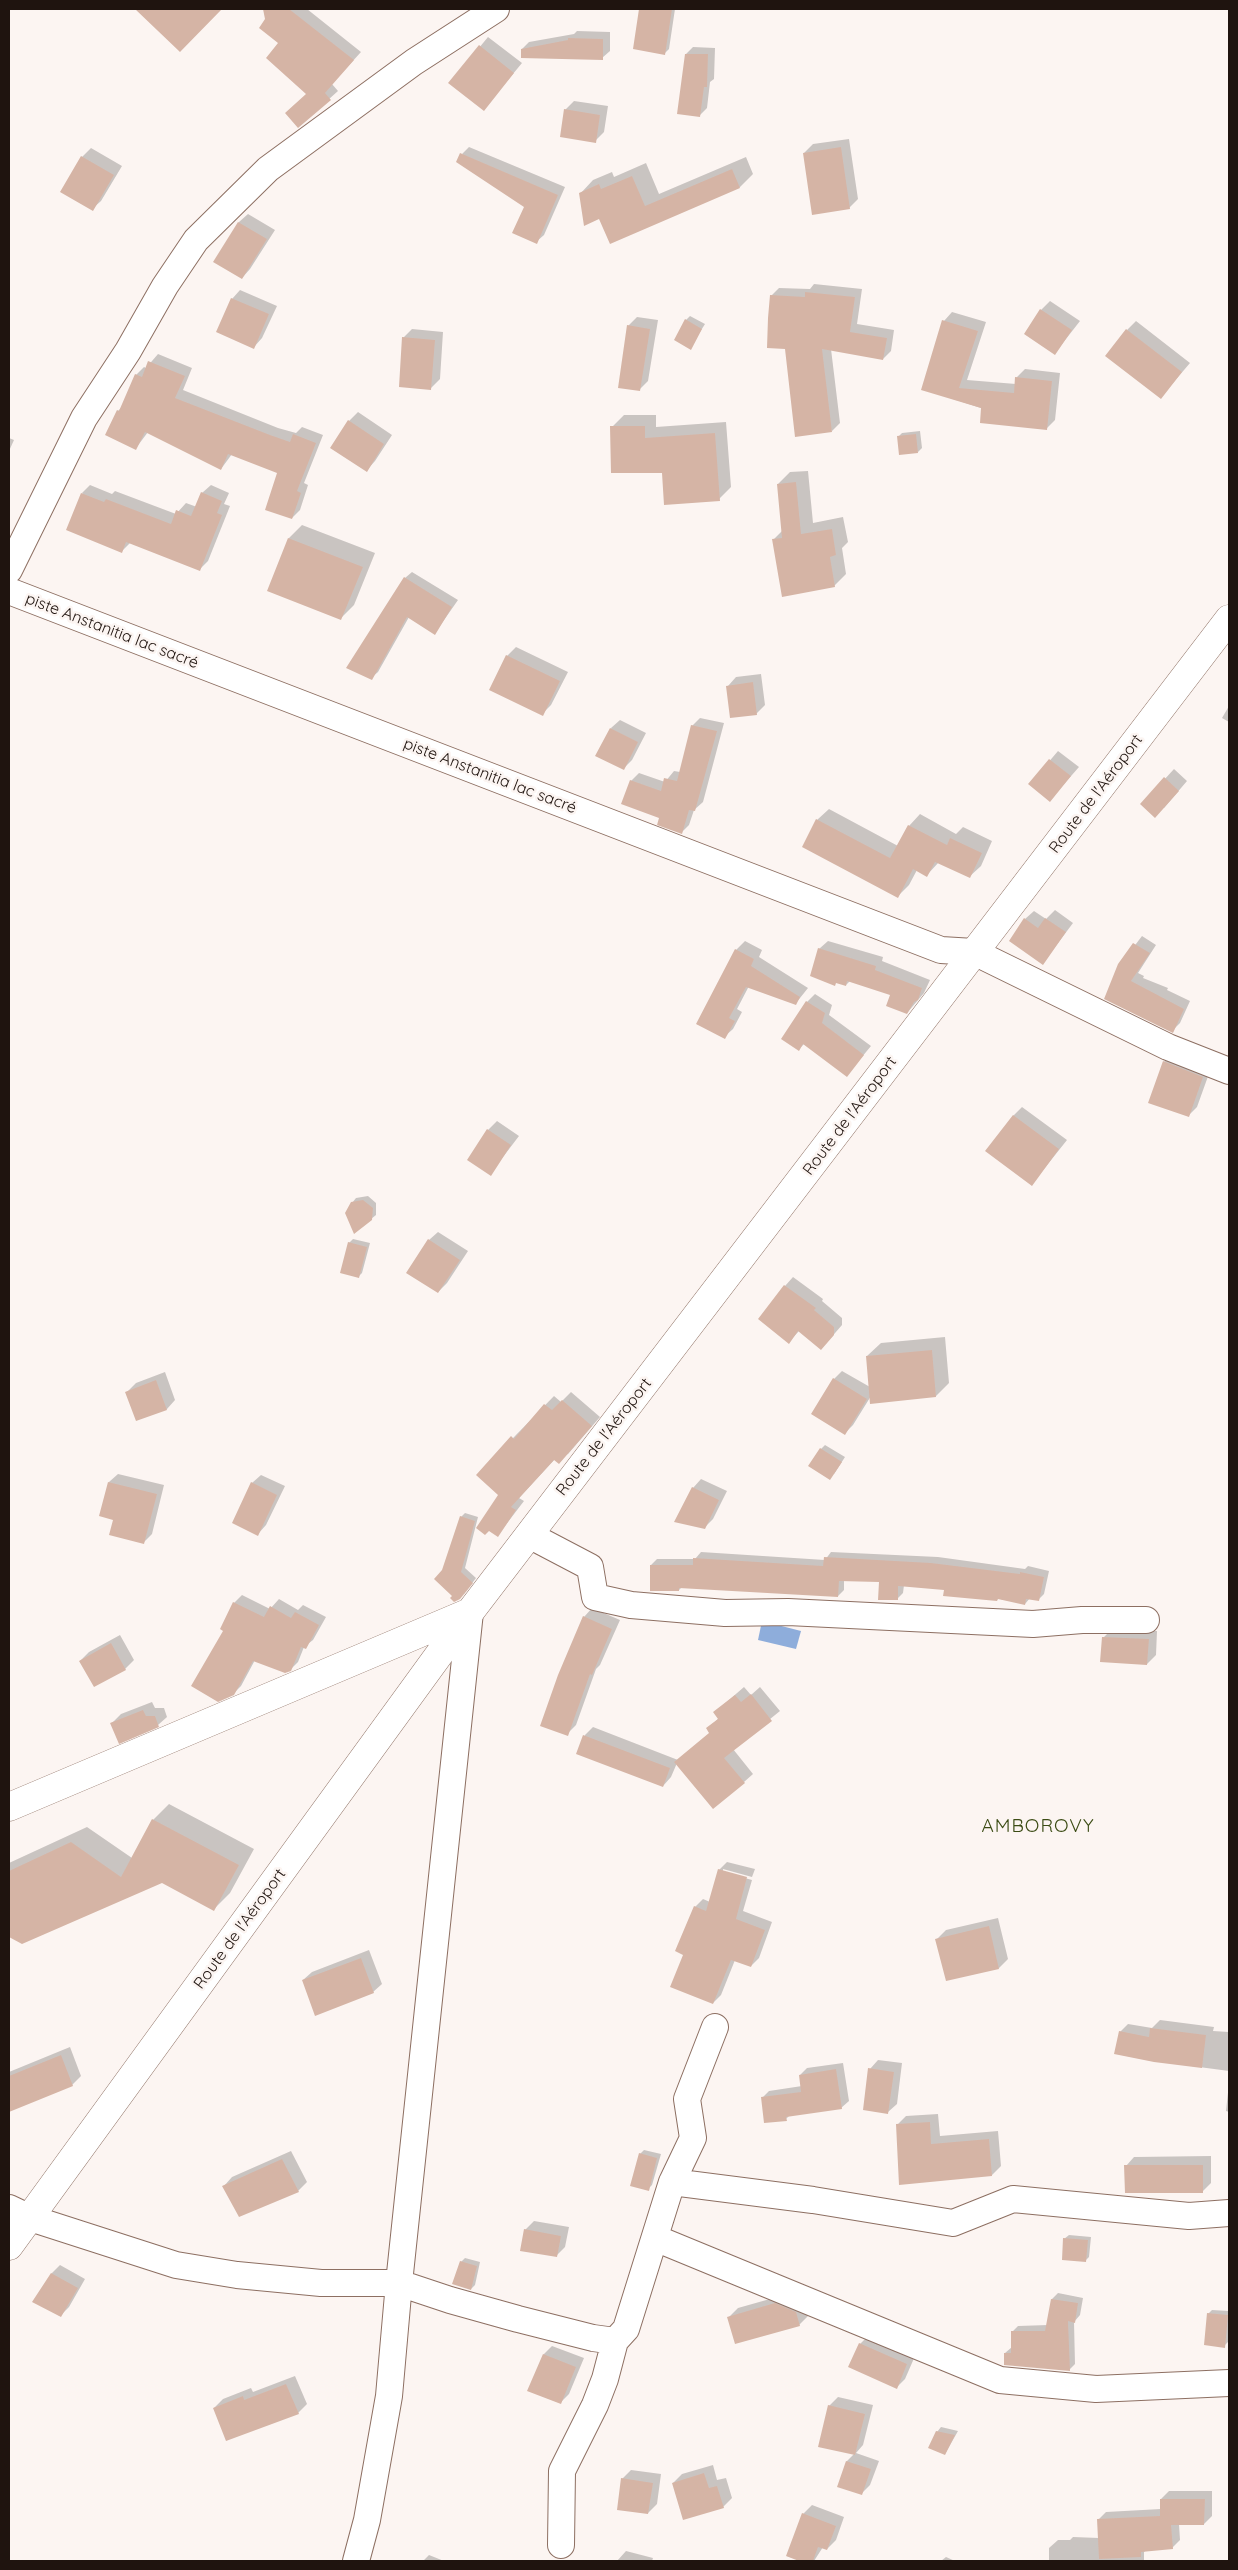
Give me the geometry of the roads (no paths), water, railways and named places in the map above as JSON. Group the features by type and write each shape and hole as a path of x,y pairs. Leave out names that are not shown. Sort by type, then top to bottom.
{"main road":[{"name":"Route de l'Aéroport","path":"9,2246 19,2213 528,1535 1229,619"},
{"path":"9,1807 470,1612"}],"street":[{"path":"9,570 84,418 128,351 165,286 196,240 268,168 414,62 496,9"},
{"name":"piste Anstanitia lac sacré","path":"9,590 941,950 974,952"},
{"path":"974,952 1168,1047 1229,1071"},
{"path":"528,1535 590,1567 595,1597 631,1605 725,1613 788,1612 1033,1624 1082,1620 1146,1620"},
{"path":"356,2561 366,2520 389,2396 399,2283 470,1612"},
{"path":"561,2545 562,2471 595,2405 615,2341 626,2329 672,2182 693,2138 687,2098 715,2027"},
{"path":"672,2182 813,2200 953,2223 1013,2199 1189,2216 1229,2213"},
{"path":"19,2213 176,2265 237,2275 321,2283 399,2283 450,2300 518,2319 593,2338 615,2341"},
{"path":"655,2238 1000,2380 1096,2388 1229,2383"}],"water":[{"path":"762,1621 801,1631 796,1649 758,1640"}],"district":[{"name":"AMBOROVY","path":"1038,1826"}]}
